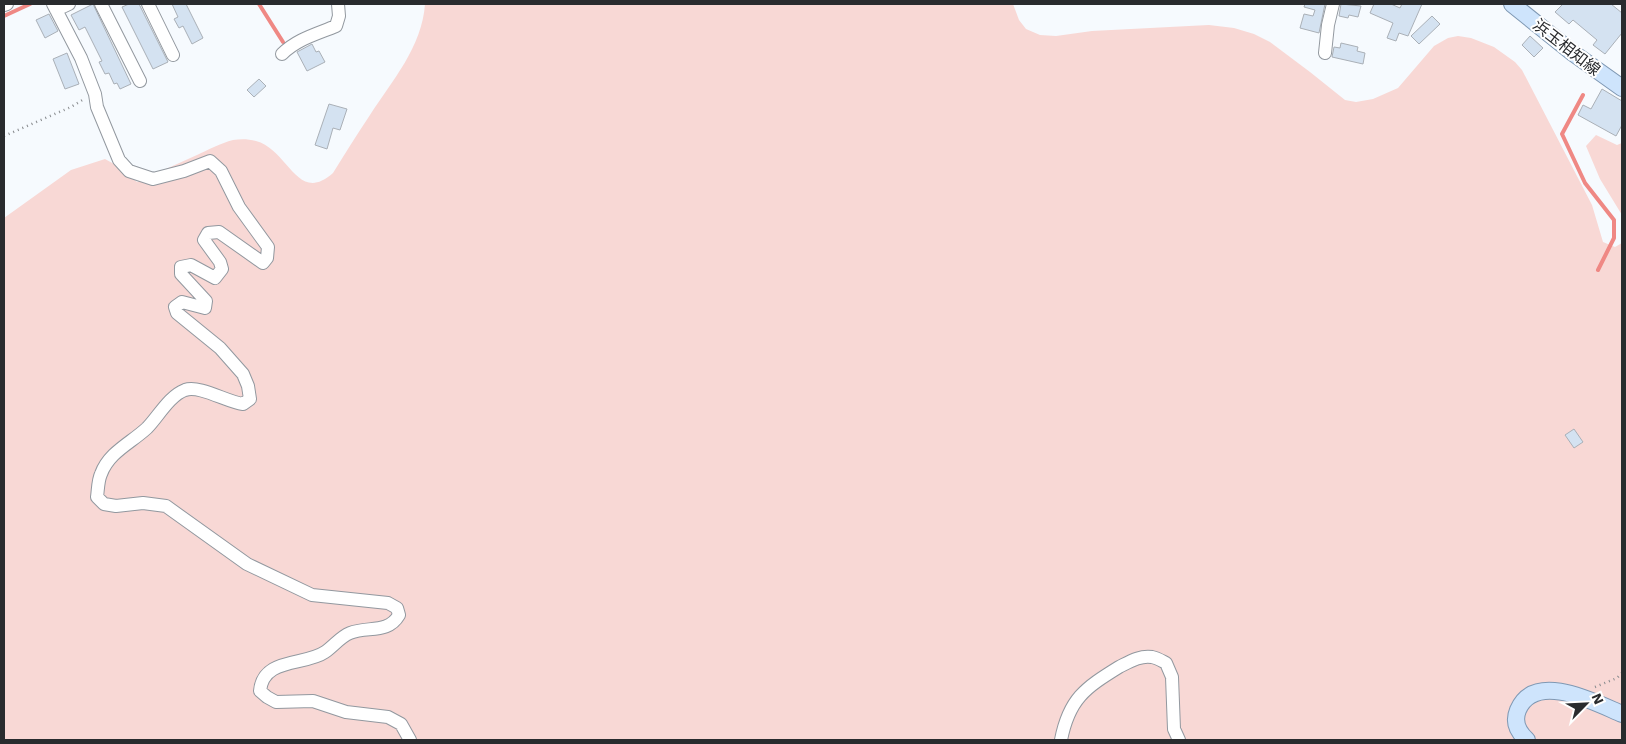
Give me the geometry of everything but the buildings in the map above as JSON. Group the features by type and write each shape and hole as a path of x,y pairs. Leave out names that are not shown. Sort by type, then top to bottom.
{"main road":[{"name":"浜玉相知線","path":"1512,4 1573,53 1622,88"},
{"path":"1527,740 1520,733 1516,723 1517,714 1521,703 1531,695 1544,690 1577,695 1622,714"}],"street":[{"path":"69,4 55,7 81,58 95,94 97,107 118,160 128,171 153,179 184,171 210,161 221,171 239,207 268,247 268,258 263,263 219,232 208,233 204,240 220,262 222,269 215,278 192,265 181,267 181,274 206,301 205,308 182,302 175,306 177,314 220,348 243,374 248,386 250,399 243,404 233,403 197,389 184,390 162,408 147,428 114,454 101,474 97,497 104,504 116,506 143,502 166,506 247,564 312,595 388,603 397,608 399,615 394,624 352,633 340,638 325,653 285,664 269,672 261,682 260,691 276,702 313,701 346,712 388,717 401,724 410,740"},
{"path":"102,4 140,81"},
{"path":"148,4 173,55"},
{"path":"282,54 289,46 336,26 340,16 338,4"},
{"path":"1325,53 1328,25 1333,4"},
{"path":"1061,740 1064,722 1075,702 1090,685 1134,659 1152,657 1166,663 1172,677 1174,729 1179,740"}],"path":[{"path":"4,136 71,107 95,94"},
{"path":"1577,695 1617,678 1622,673"}],"shaded area":[{"path":"425,4 1013,4 1019,20 1026,29 1040,35 1056,36 1092,31 1209,25 1234,28 1254,34 1270,42 1345,100 1356,102 1373,99 1398,88 1434,46 1448,38 1458,36 1471,38 1494,47 1515,62 1522,70 1592,205 1603,242 1615,247 1622,243 1622,740 4,740 4,218 71,170 105,159 137,182 233,140 253,140 267,146 302,179 310,183 321,181 333,173 360,129 405,63 418,35 423,20"},
{"path":"1596,135 1617,145 1622,143 1622,215 1600,179 1586,146"}],"waterway":[{"path":"4,16 30,4"},
{"path":"259,4 283,42"},
{"path":"1583,95 1562,134 1585,183 1614,220 1614,238 1598,270"}]}
